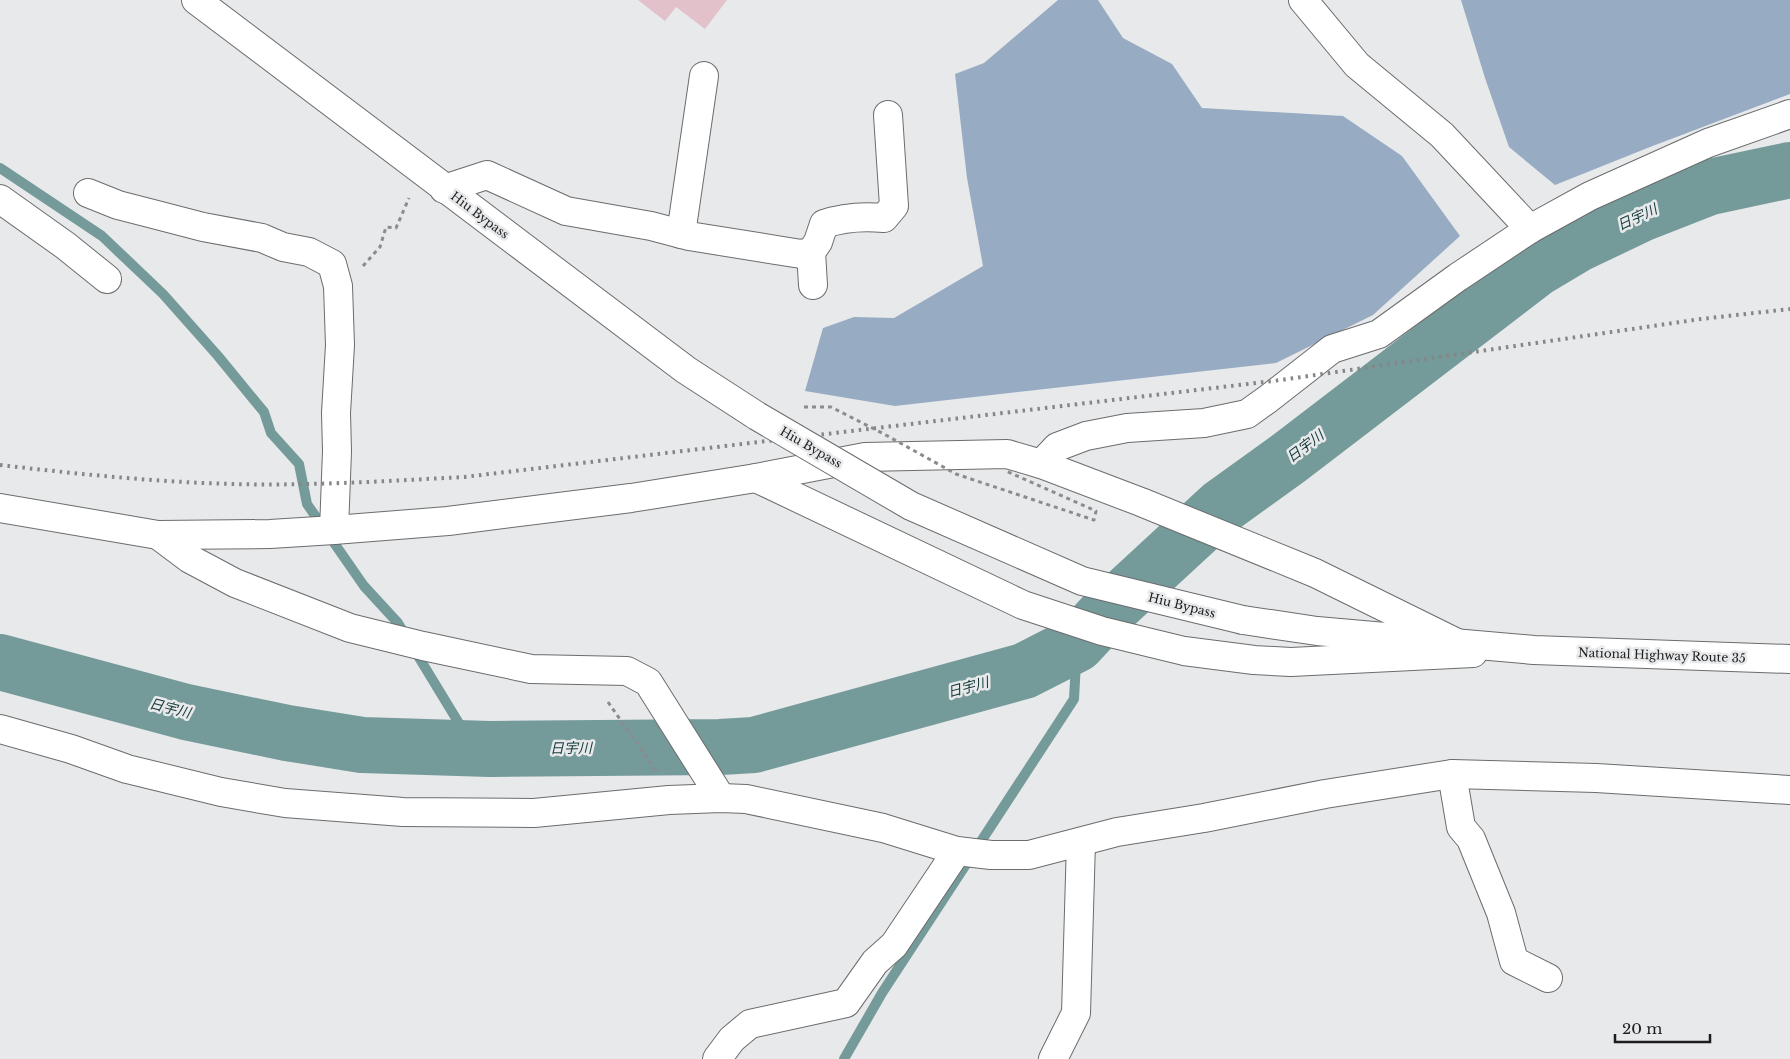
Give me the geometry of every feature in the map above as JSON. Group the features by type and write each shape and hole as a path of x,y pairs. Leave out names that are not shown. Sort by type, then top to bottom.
{"main road":[{"name":"Hiu Bypass","path":"196,0 686,370 757,416 911,506 1082,581 1243,620 1317,631 1534,650"},
{"path":"1303,0 1357,65 1442,135 1530,229"},
{"path":"681,234 704,76"},
{"path":"1041,464 1057,447 1086,436 1127,428 1204,422 1247,414 1332,349 1379,334 1458,277 1530,229 1590,196 1708,143 1790,114"},
{"path":"814,284 811,252 818,242 824,224 839,219 884,218 894,206 888,115"},
{"path":"444,188 487,176 566,211 651,226 681,234 801,254 811,252"},
{"path":"88,193 118,206 203,227 262,238 283,247 309,252 332,264 338,295 340,345 336,413 337,483 322,531"},
{"path":"0,199 66,246 107,279"},
{"path":"0,508 158,535 322,531 448,520 631,498 756,478 865,457 1008,454 1041,464 1141,502 1316,573 1458,644"},
{"path":"756,478 1023,605 1102,631 1184,651 1254,660 1291,662 1534,650"},
{"path":"158,535 190,560 235,583 350,628 531,669 627,671 648,682 717,792"},
{"name":"National Highway Route 35","path":"1534,650 1790,659"},
{"path":"0,729 128,769 221,792 285,803 403,812 534,813 669,800 717,792 883,828 958,851 991,856 1029,855 1117,832 1204,818 1325,794 1452,774 1596,778 1790,790"},
{"path":"1452,774 1461,826 1471,839 1500,913 1514,961 1548,978"},
{"path":"1053,1059 1076,1013 1081,842"},
{"path":"717,1059 732,1039 750,1024 846,1003 875,962 894,945 958,851"}],"path":[{"path":"334,269 345,273 353,273 362,268 380,247 386,227 396,228 408,199"},
{"path":"802,408 831,407 956,474 1094,520 1096,511 1006,471"},
{"path":"604,696 658,774"}],"shaded area":[{"path":"1058,0 1098,0 1123,38 1172,64 1202,108 1343,116 1402,156 1460,236 1373,315 1276,363 895,406 805,391 823,328 854,317 894,318 983,266 967,178 955,74 984,63"},
{"path":"1461,0 1790,0 1790,94 1555,185 1509,147"}],"building":[{"path":"638,0 727,0 705,29 676,7 665,21"}],"waterway":[{"path":"0,168 102,236 163,294 264,412 271,433 299,464 307,504 364,586 398,623 474,748"},
{"name":"日宇川","path":"0,662 186,712 287,733 362,745 490,749 754,745 1024,671 1077,644 1105,614 1221,507 1289,458 1536,269 1578,244 1641,214 1710,187 1790,170"},
{"path":"844,1059 882,993 1074,699 1077,644"}],"railway":[{"path":"0,465 116,477 233,484 320,484 464,477 1281,380 1701,319 1790,309"}]}
